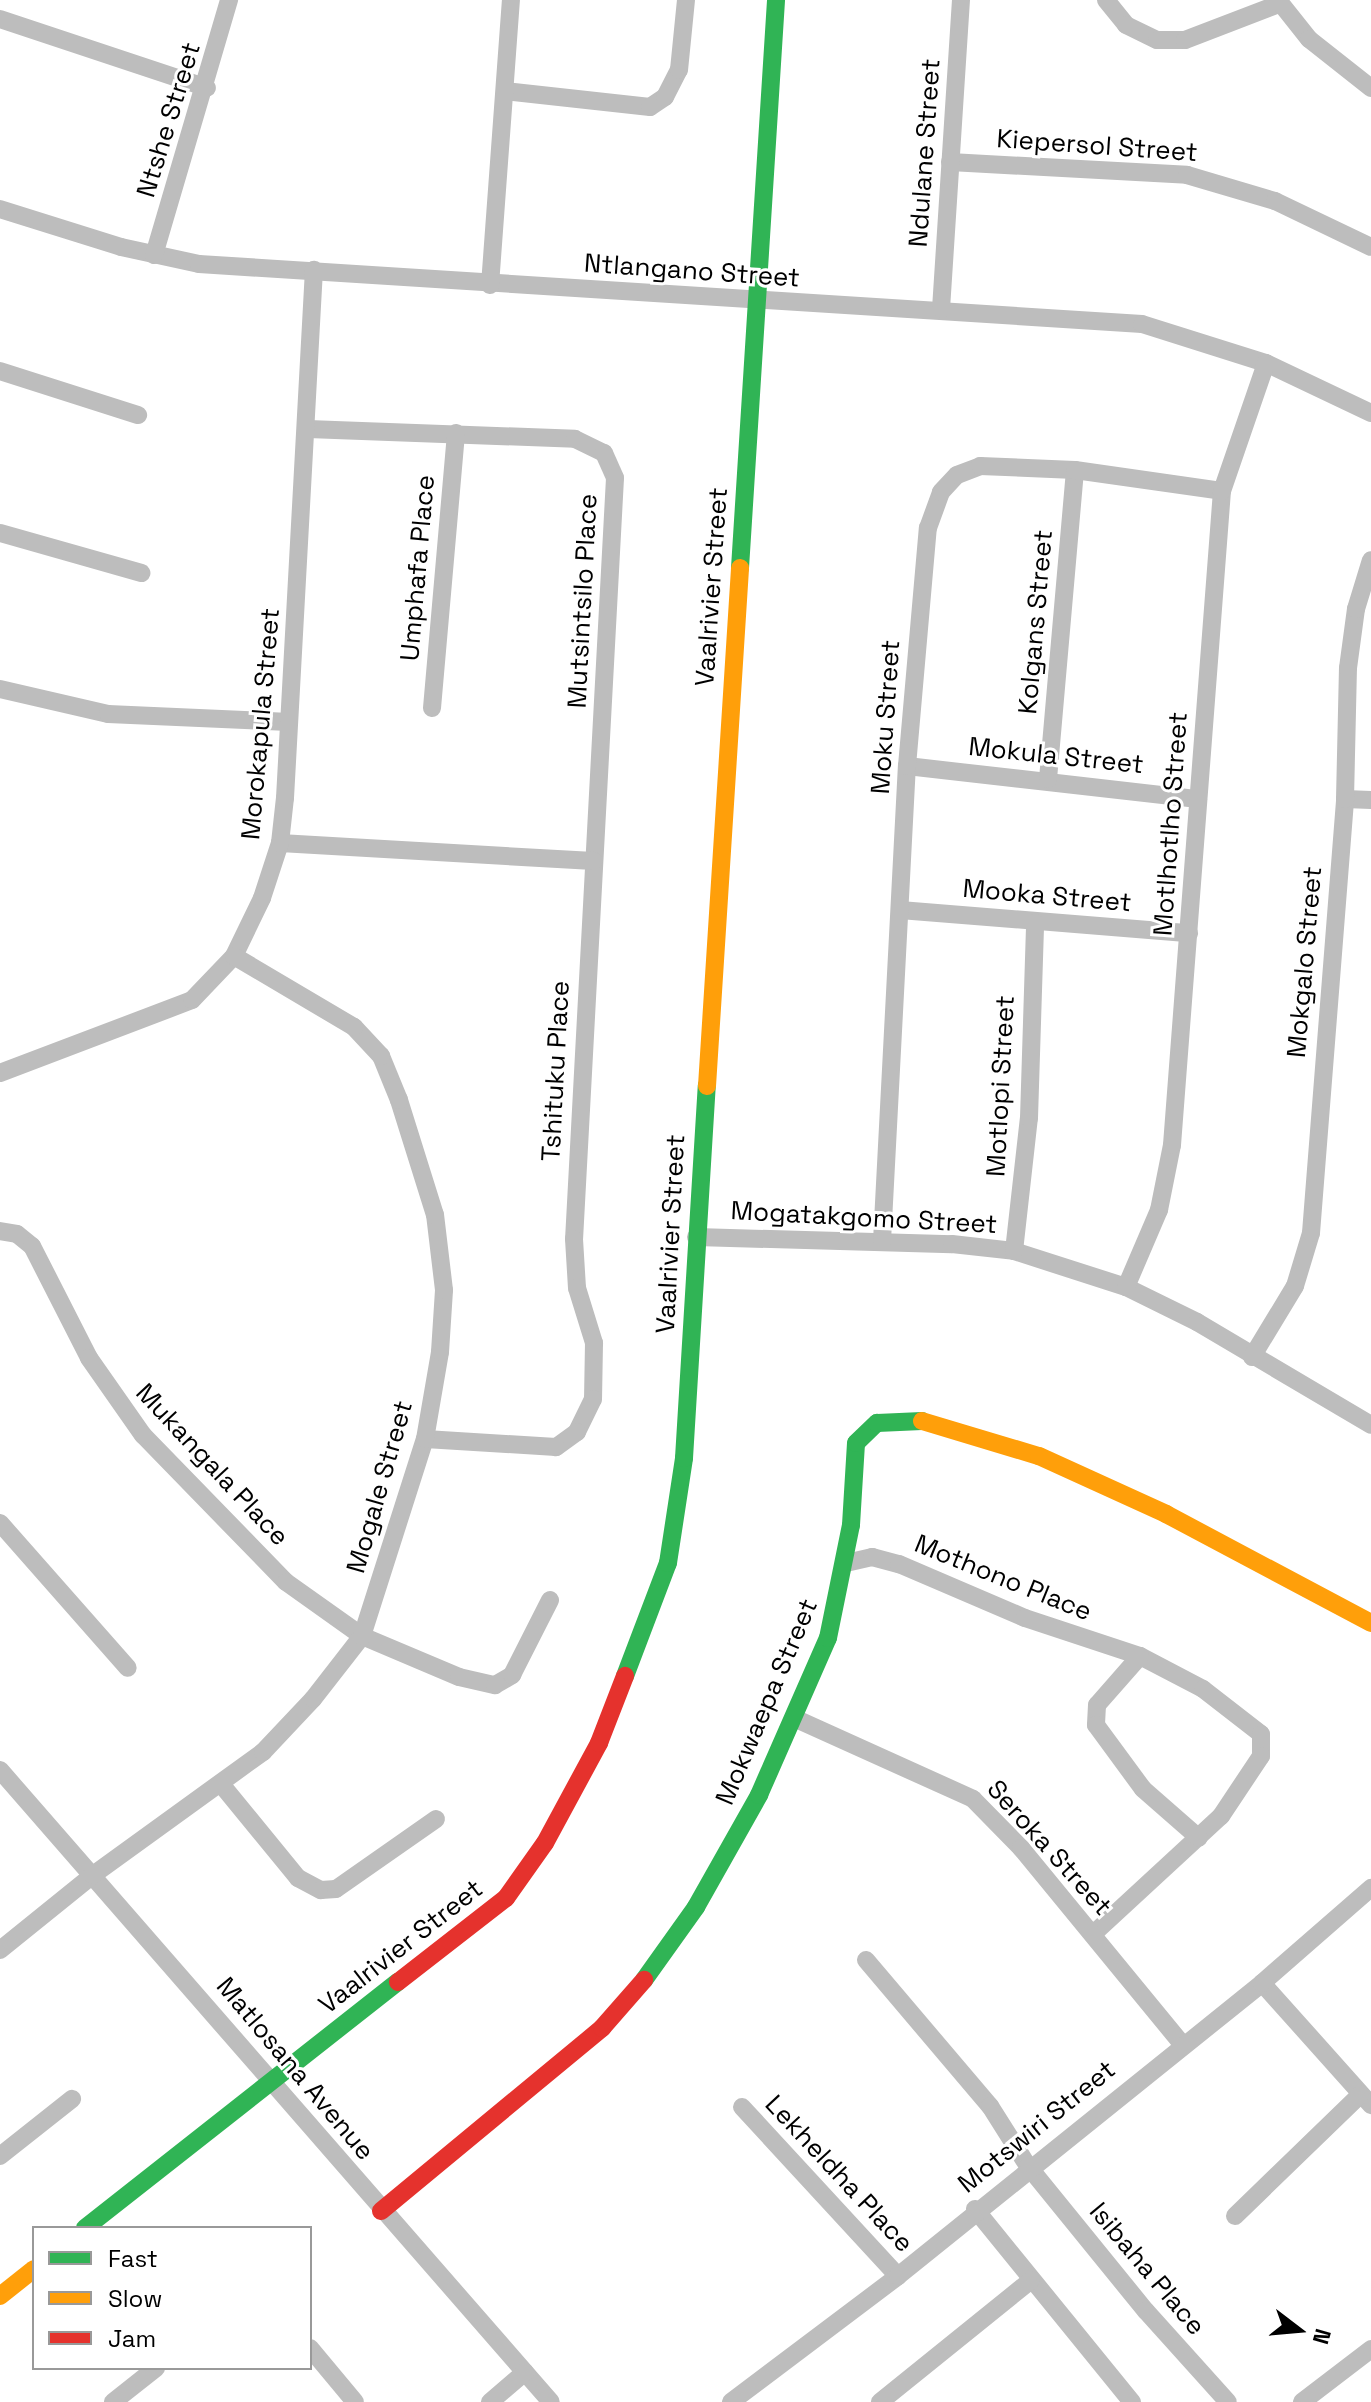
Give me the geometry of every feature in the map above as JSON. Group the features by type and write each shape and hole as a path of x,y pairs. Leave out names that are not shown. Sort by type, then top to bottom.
{"street":[{"name":"Ntshe Street","path":"154,255 207,88 229,0"},
{"path":"490,285 511,0"},
{"path":"505,91 650,107 665,97 679,70 686,0"},
{"name":"Vaalrivier Street","path":"87,2226 271,2079 506,1898 545,1843 599,1743 629,1670 675,1529 776,0"},
{"name":"Ndulane Street","path":"941,309 961,0"},
{"path":"1106,0 1126,25 1157,40 1185,40 1278,2 1309,39 1371,88"},
{"path":"0,19 207,88"},
{"name":"Kiepersol Street","path":"950,162 1187,175 1275,201 1371,247"},
{"name":"Ntlangano Street","path":"0,209 154,255 199,264 757,302 941,309 1142,324 1266,363 1371,413"},
{"name":"Morokapula Street","path":"0,1073 192,1000 234,956 280,843 308,429 314,270"},
{"name":"Motlhotlho Street","path":"1126,1287 1159,1210 1172,1145 1222,491 1266,363"},
{"path":"0,371 138,415"},
{"name":"Mutsintsilo Place","path":"308,429 575,439 594,444 611,465 615,498 593,861"},
{"name":"Umphafa Place","path":"432,708 456,433"},
{"name":"Moku Street","path":"882,1241 907,766 928,528 941,492 957,475 980,466 1075,470 1222,491"},
{"name":"Kolgans Street","path":"1048,779 1075,470"},
{"path":"0,533 141,573"},
{"name":"Mokgalo Street","path":"1252,1357 1295,1286 1311,1233 1345,799 1348,668 1356,609 1371,560"},
{"path":"0,689 108,714 289,722"},
{"name":"Mokula Street","path":"907,766 1048,779 1198,799"},
{"path":"1345,799 1371,800"},
{"path":"280,843 593,861"},
{"name":"Tshituku Place","path":"425,1439 544,1450 568,1441 590,1412 594,1343 577,1288 574,1239 593,861"},
{"name":"Mooka Street","path":"900,910 1189,933"},
{"name":"Motlopi Street","path":"1014,1251 1029,1118 1035,923"},
{"name":"Mogale Street","path":"0,1950 93,1875 221,1784 288,1728 362,1636 425,1439 444,1290 435,1215 399,1100 381,1056 354,1027 234,956"},
{"name":"Mukangala Place","path":"0,1231 17,1234 32,1246 89,1358 143,1435 286,1582 362,1636 459,1677 495,1685 512,1675 550,1600"},
{"name":"Mogatakgomo Street","path":"696,1237 882,1241 1014,1251 1126,1287 1371,1425"},
{"name":"Mokwaepa Street","path":"381,2211 602,2028 633,1996 727,1856 794,1718 828,1638 846,1563 856,1443 877,1423 915,1419 1039,1456 1107,1485 1371,1623"},
{"path":"0,1523 128,1668"},
{"name":"Mothono Place","path":"846,1563 872,1557 899,1564 1038,1623 1140,1656 1203,1689 1257,1728 1264,1739 1261,1756 1242,1789 1199,1838 1093,1934"},
{"path":"1140,1656 1097,1705 1096,1725 1143,1789 1199,1838"},
{"name":"Seroka Street","path":"794,1718 937,1778 973,1799 1093,1934 1182,2044"},
{"name":"Matlosana Avenue","path":"0,1770 271,2079 381,2211 551,2402"},
{"path":"221,1784 298,1878 321,1890 336,1889 436,1819"},
{"name":"Motswiri Street","path":"731,2402 898,2276 1028,2166 1262,1983 1371,1888"},
{"name":"Isibaha Place","path":"866,1960 990,2106 1028,2166 1228,2402"},
{"path":"1235,2216 1366,2099 1262,1983"},
{"path":"0,2156 72,2099"},
{"name":"Lekheldha Place","path":"742,2107 898,2276"},
{"path":"975,2209 1128,2401"},
{"path":"0,2296 32,2271"},
{"path":"880,2402 1031,2280"},
{"path":"1302,2402 1371,2349"},
{"path":"312,2350 355,2402"},
{"path":"113,2402 153,2370"},
{"path":"490,2402 525,2372"}],"traffic: fast":[{"path":"740,568 776,0"},
{"path":"625,1676 668,1563 684,1458 707,1086"},
{"path":"644,1980 696,1907 759,1795 828,1638 851,1525 856,1443 877,1423 922,1421"},
{"path":"88,2226 398,1982"}],"traffic: slow":[{"path":"707,1086 740,568"},
{"path":"922,1421 1039,1456 1166,1514 1371,1623"},
{"path":"0,2296 32,2271"}],"traffic: jam":[{"path":"398,1982 506,1898 545,1843 599,1743 625,1676"},
{"path":"381,2211 602,2028 644,1980"}]}
